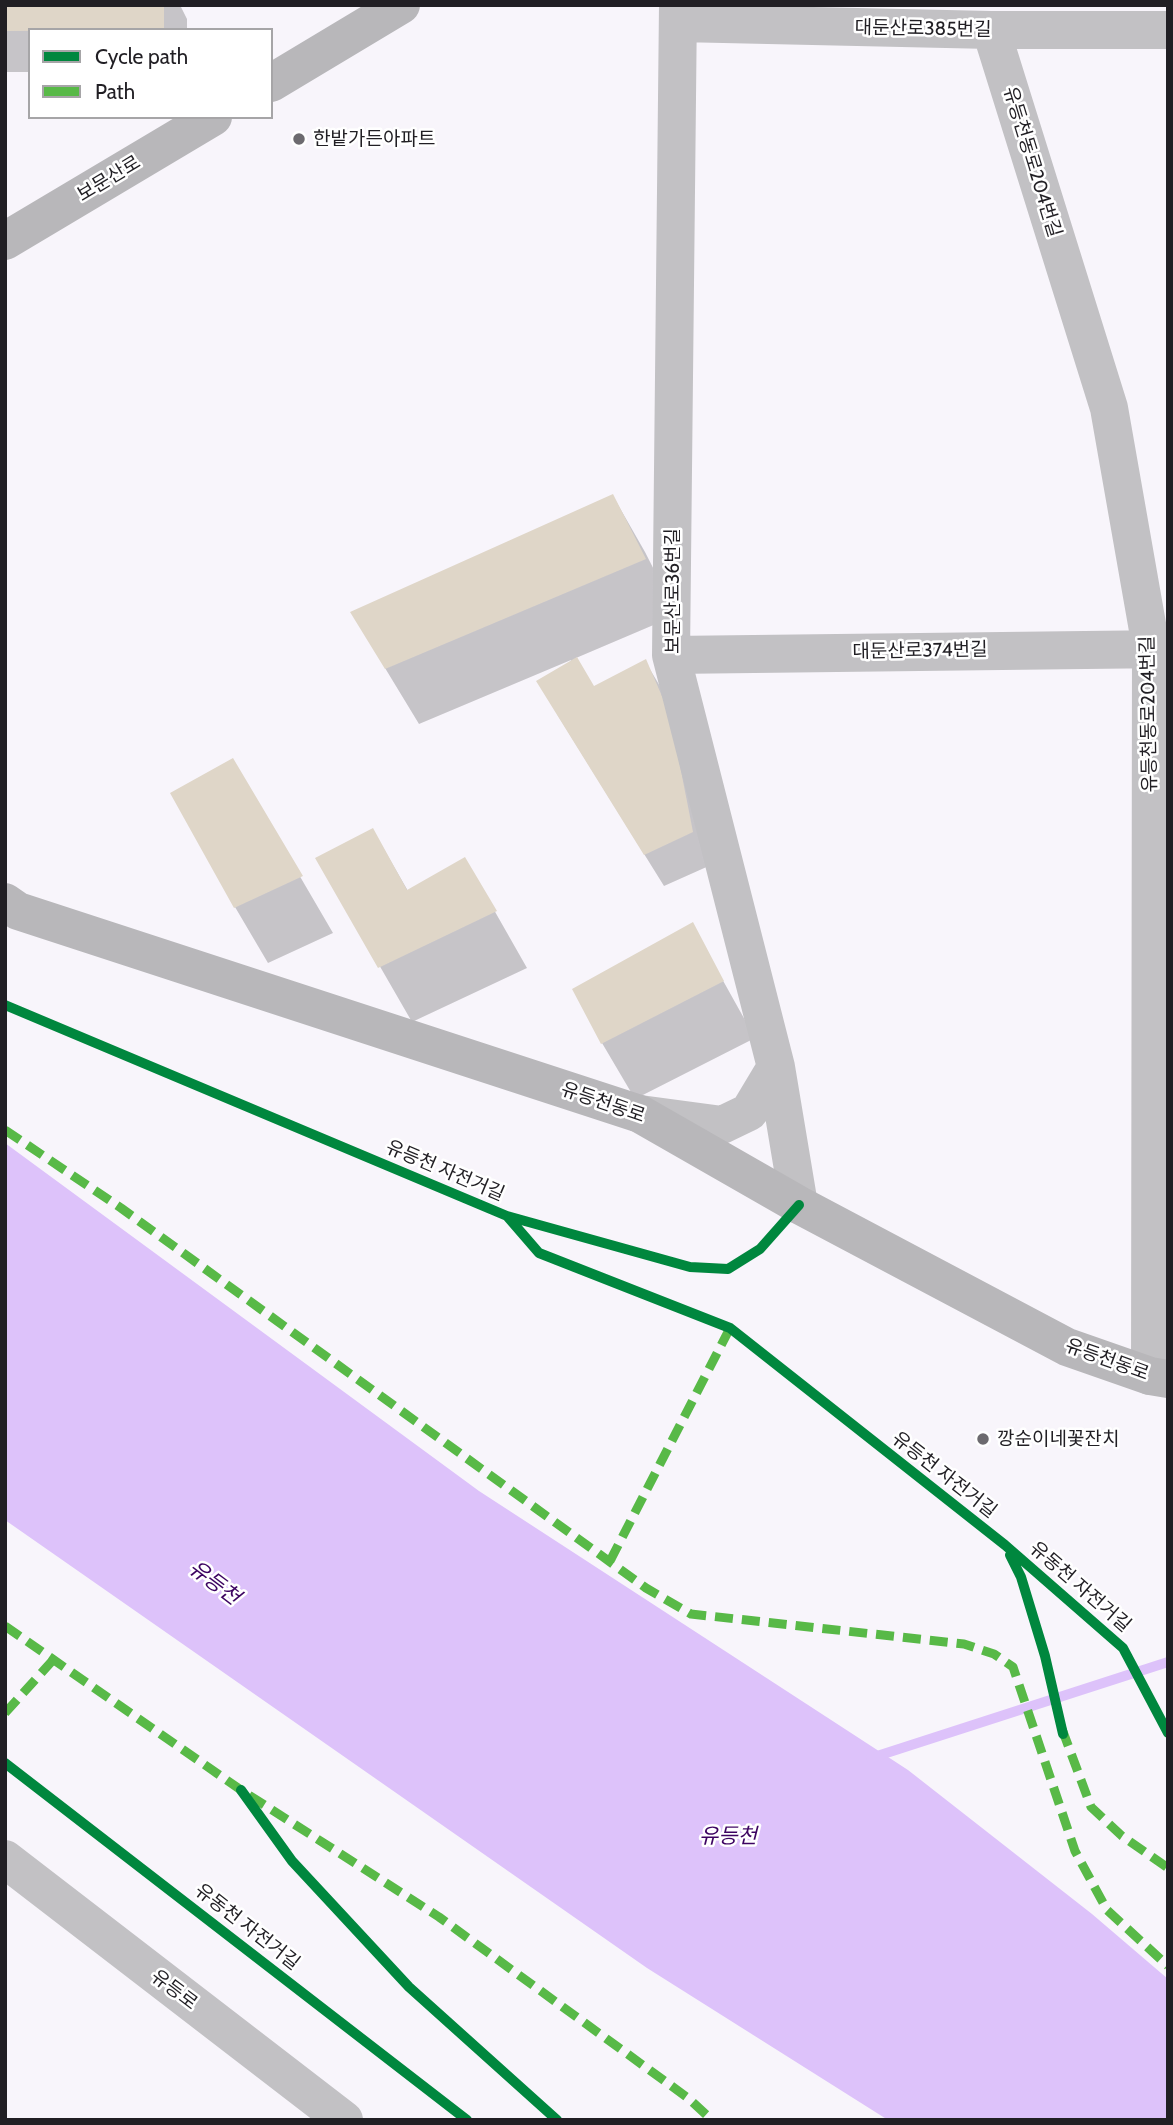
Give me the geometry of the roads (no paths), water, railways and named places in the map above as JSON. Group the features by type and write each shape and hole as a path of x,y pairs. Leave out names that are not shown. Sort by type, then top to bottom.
{"main road":[{"path":"273,82 401,5"},
{"name":"보문산로","path":"5,241 210,119"},
{"name":"유등천동로","path":"5,902 18,911 640,1114 799,1205 1067,1347 1159,1378"}],"street":[{"name":"대둔산로385번길","path":"678,14 991,30 1168,30"},
{"name":"보문산로36번길","path":"678,14 671,655 776,1067 799,1205"},
{"name":"유등천동로204번길","path":"991,30 1109,408 1159,648 1159,1378"},
{"name":"대둔산로374번길","path":"671,655 1159,648"},
{"path":"640,1114 722,1125 749,1112 776,1067"},
{"name":"유등로","path":"5,1859 344,2120"}],"water":[{"name":"유등천","path":"5,1143 479,1491 908,1770 1092,1914 1168,1979 1168,2120 888,2120 647,1968 5,1520"}],"waterway":[{"path":"871,1758 1168,1662"}],"place":[{"name":"한밭가든아파트","path":"299,139"},
{"name":"깡순이네꽃잔치","path":"983,1439"}]}
